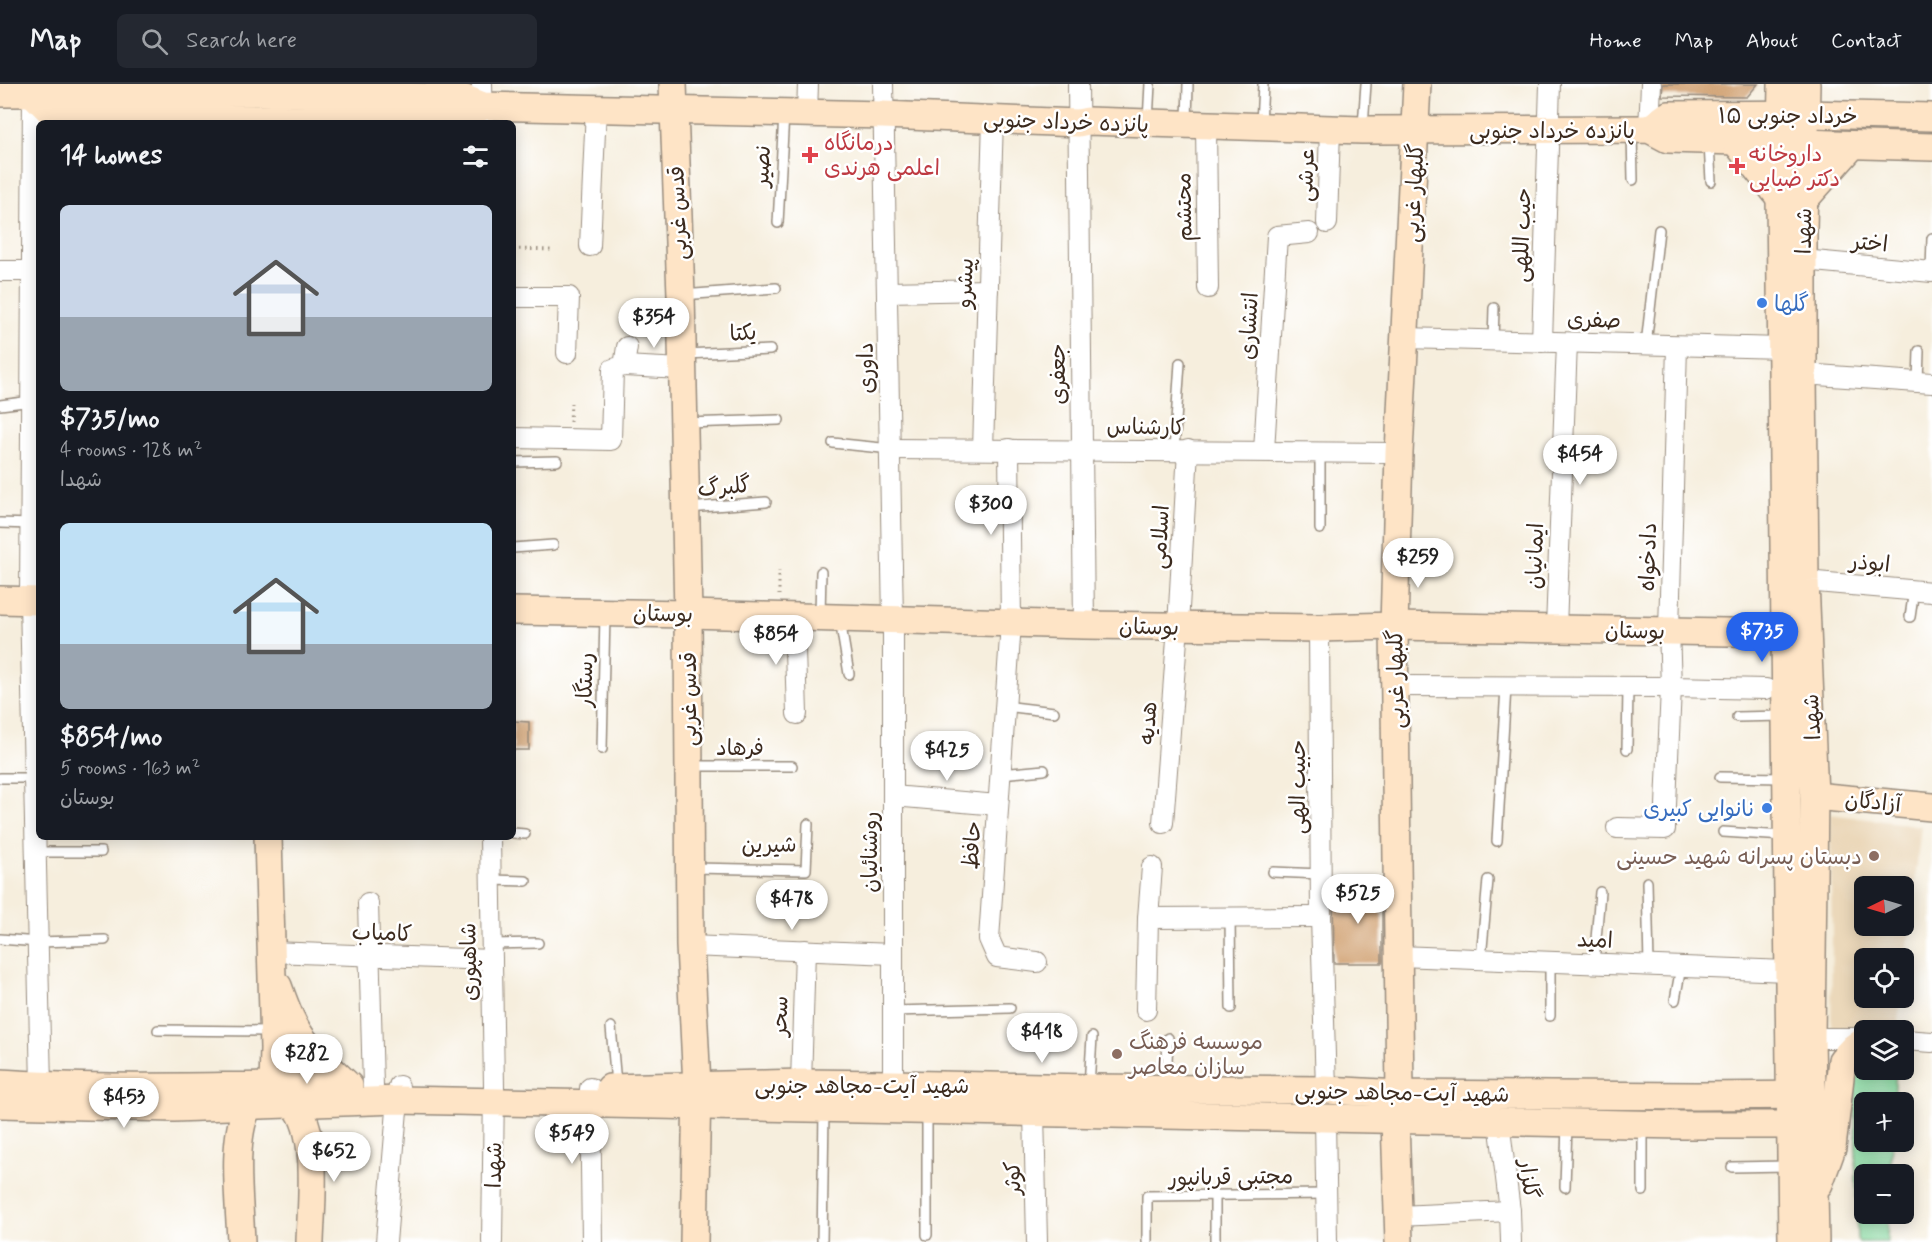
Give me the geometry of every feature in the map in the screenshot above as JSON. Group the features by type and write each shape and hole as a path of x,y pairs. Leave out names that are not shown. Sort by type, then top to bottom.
{"main road":[{"name":"گلبهار غربی","path":"1400,1094 1394,626 1399,453 1417,84"},
{"name":"شهدا","path":"1782,84 1794,115"},
{"name":"شهدا","path":"1806,84 1794,115 1792,199 1782,348 1784,633 1789,971 1801,1096 1801,1125 1813,1199 1815,1242"},
{"path":"0,93 33,89 55,92 122,88 406,120"},
{"path":"33,89 54,115 253,104"},
{"name":"پانزده خرداد جنوبی","path":"253,104 463,98 482,104 596,108 673,97 795,112 1078,123 1088,121 1362,130 1641,129"},
{"name":"قدس غربی","path":"673,97 681,295 688,614 690,945 696,1096 694,1242"},
{"path":"459,120 482,104"},
{"name":"۱۵ خرداد جنوبی","path":"1641,129 1668,115 1932,117"},
{"path":"1641,129 1668,139 1932,147"},
{"path":"1736,141 1792,199 1853,145"},
{"name":"شهدا","path":"1792,199 1803,260 1805,581 1814,795 1811,1038 1801,1096"},
{"path":"0,600 35,601"},
{"name":"بوستان","path":"516,611 1084,626 1319,628 1394,626 1784,633"},
{"name":"آزادگان","path":"1814,795 1932,807"},
{"path":"241,1242 239,1152 242,1123 249,1106 273,1085 268,840"},
{"path":"271,960 289,1014 304,1041 321,1060 356,1091 331,1110 316,1127 309,1141"},
{"path":"1813,1199 1832,1148 1842,1060 1854,1047"},
{"name":"شهید آیت-مجاهد جنوبی","path":"0,1083 41,1086 177,1088 273,1085 399,1093 696,1096 825,1110 1034,1112 1643,1125 1801,1125"},
{"name":"شهید آیت-مجاهد جنوبی","path":"696,1096 801,1083 1326,1090 1400,1094 1801,1096"},
{"path":"273,1085 295,1104 309,1141 310,1242"},
{"name":"شهید آیت-مجاهد جنوبی","path":"174,1108 295,1104 356,1091"},
{"path":"1696,1096 1696,1125"},
{"path":"0,1104 174,1108 213,1115 226,1124 239,1152"},
{"path":"1395,1120 1399,1229"},
{"name":"شهدا","path":"1792,1242 1791,1166 1801,1125"}],"street":[{"path":"795,112 808,84"},
{"name":"داوری","path":"883,84 893,620"},
{"name":"جعفری","path":"1078,84 1084,626"},
{"name":"حیب اللهی","path":"1542,342 1550,84"},
{"path":"1641,129 1651,84"},
{"path":"33,89 35,271 31,524 35,601 34,778 36,799"},
{"path":"590,246 596,108"},
{"name":"پیشرو","path":"983,449 993,119"},
{"name":"محتشم","path":"1196,125 1208,288"},
{"name":"عرشی","path":"1327,223 1330,129"},
{"name":"انتشاری","path":"1264,451 1277,236 1309,233"},
{"name":"اختر","path":"1803,260 1931,272"},
{"path":"0,271 35,271"},
{"path":"887,292 988,290"},
{"path":"516,297 568,297 567,353"},
{"name":"صفری","path":"1405,338 1782,348"},
{"name":"ایمانیان","path":"1556,628 1567,343"},
{"name":"دادخواه","path":"1617,828 1665,829 1671,687 1669,630 1677,346"},
{"path":"516,438 611,440 613,369 626,357 682,361"},
{"path":"1803,374 1925,382"},
{"name":"کارشناس","path":"891,448 1399,453"},
{"name":"حافظ","path":"1009,449 1011,623 988,939 997,957 1037,962"},
{"name":"اسلامی","path":"1178,627 1181,450"},
{"name":"ابوذر","path":"1805,581 1923,591"},
{"path":"797,714 808,617"},
{"name":"روشنائیان","path":"893,620 893,1084"},
{"name":"هدیه","path":"1163,823 1178,627"},
{"name":"حبیب الهی","path":"1319,628 1326,1090"},
{"path":"1395,686 1766,689"},
{"path":"1786,786 1814,795"},
{"path":"893,796 998,805"},
{"path":"36,840 41,1086"},
{"name":"شاهپوری","path":"490,840 494,1095"},
{"path":"1146,1010 1148,918 1152,867"},
{"path":"356,1091 371,956 368,903"},
{"path":"1148,918 1322,917"},
{"path":"690,945 893,954"},
{"name":"سحر","path":"801,1083 805,950"},
{"name":"کامیاب","path":"271,960 492,952"},
{"name":"امید","path":"1399,956 1789,971"},
{"path":"1811,1038 1854,1039"},
{"path":"1914,1041 1932,1042"},
{"path":"386,1242 399,1093"},
{"path":"592,1242 599,1094"},
{"name":"شهدا","path":"492,1242 494,1095"},
{"name":"کوثر","path":"1034,1112 1037,1242"},
{"path":"1325,1118 1327,1242"},
{"name":"گلزار","path":"1499,1121 1510,1211 1511,1242"},
{"path":"1399,1229 1510,1211"}],"lane":[{"path":"1148,123 1150,84"},
{"path":"1188,84 1196,125"},
{"path":"1261,127 1263,84"},
{"path":"1362,130 1366,84"},
{"name":"نصیر","path":"778,223 795,112"},
{"path":"1633,180 1641,129"},
{"path":"1709,140 1710,182"},
{"path":"1646,345 1659,230"},
{"path":"1931,272 1932,238"},
{"path":"681,295 776,288"},
{"path":"1493,341 1494,309"},
{"name":"یکتا","path":"682,361 770,350"},
{"path":"1919,351 1925,382"},
{"path":"1180,363 1181,450"},
{"path":"0,405 32,401"},
{"path":"684,423 779,420"},
{"path":"832,443 891,448"},
{"path":"1320,452 1320,530"},
{"path":"516,462 557,461"},
{"name":"گلبرگ","path":"685,509 766,502"},
{"path":"0,523 31,524"},
{"path":"516,548 553,545"},
{"path":"821,572 808,617 849,674"},
{"path":"1910,617 1923,591"},
{"name":"رستگار","path":"602,749 605,612"},
{"path":"1497,841 1506,687"},
{"path":"1627,749 1628,688"},
{"path":"1005,706 1054,712"},
{"path":"1737,717 1785,716"},
{"name":"فرهاد","path":"689,766 792,766"},
{"path":"1000,774 1044,770"},
{"path":"1720,777 1786,786"},
{"path":"0,778 34,778"},
{"name":"شیرین","path":"689,868 806,870 808,824"},
{"path":"1723,832 1787,836"},
{"path":"516,833 525,834"},
{"path":"36,852 100,852"},
{"path":"1273,872 1321,874"},
{"path":"491,880 526,881"},
{"path":"1481,959 1488,880"},
{"path":"1647,882 1649,966"},
{"path":"1594,963 1600,892"},
{"path":"1230,917 1231,1008"},
{"path":"0,939 38,942 105,940"},
{"path":"492,952 538,943"},
{"path":"1550,962 1550,1016"},
{"path":"1675,1000 1681,967"},
{"path":"892,1011 1010,1008"},
{"path":"599,1094 611,1027"},
{"path":"158,1030 273,1039"},
{"path":"1089,1088 1092,1037"},
{"path":"1166,1088 1168,1038"},
{"path":"822,1242 825,1110"},
{"path":"927,1111 927,1235"},
{"path":"1565,1187 1567,1122"},
{"path":"1643,1125 1643,1191"},
{"path":"1732,1167 1791,1166"},
{"name":"مجتبی قربانپور","path":"1147,1242 1147,1196 1326,1194"},
{"path":"1215,1195 1215,1242"}],"path":[{"path":"516,249 554,250"},
{"path":"779,570 808,617"}],"shaded area":[{"name":"دبستان پسرانه شهید حسینی","path":"1830,814 1921,826 1914,890 1914,876 1854,876 1854,936 1909,936 1908,948 1854,948 1854,1008 1900,1008 1898,1020 1854,1020 1854,1032 1831,1033"}],"green space":[{"path":"1855,1080 1895,1080 1895,1092 1855,1092"},
{"path":"1856,1152 1891,1152 1891,1164 1856,1164"},
{"path":"1857,1224 1888,1224 1887,1242 1859,1242"}],"building":[{"path":"1663,84 1758,84 1747,97 1662,96"},
{"path":"516,721 529,722 529,750 516,750"},
{"path":"1333,888 1382,888 1382,963 1334,963"}],"place":[{"name":"درمانگاه اعلمی هرندی","path":"810,155"},
{"name":"داروخانه دکتر ضیایی","path":"1737,166"},
{"name":"گلها","path":"1762,303"},
{"name":"نانوایی کبیری","path":"1767,808"},
{"name":"دبستان پسرانه شهید حسینی","path":"1874,856"},
{"name":"موسسه فرهنگ سازان معاصر","path":"1117,1054"}]}
